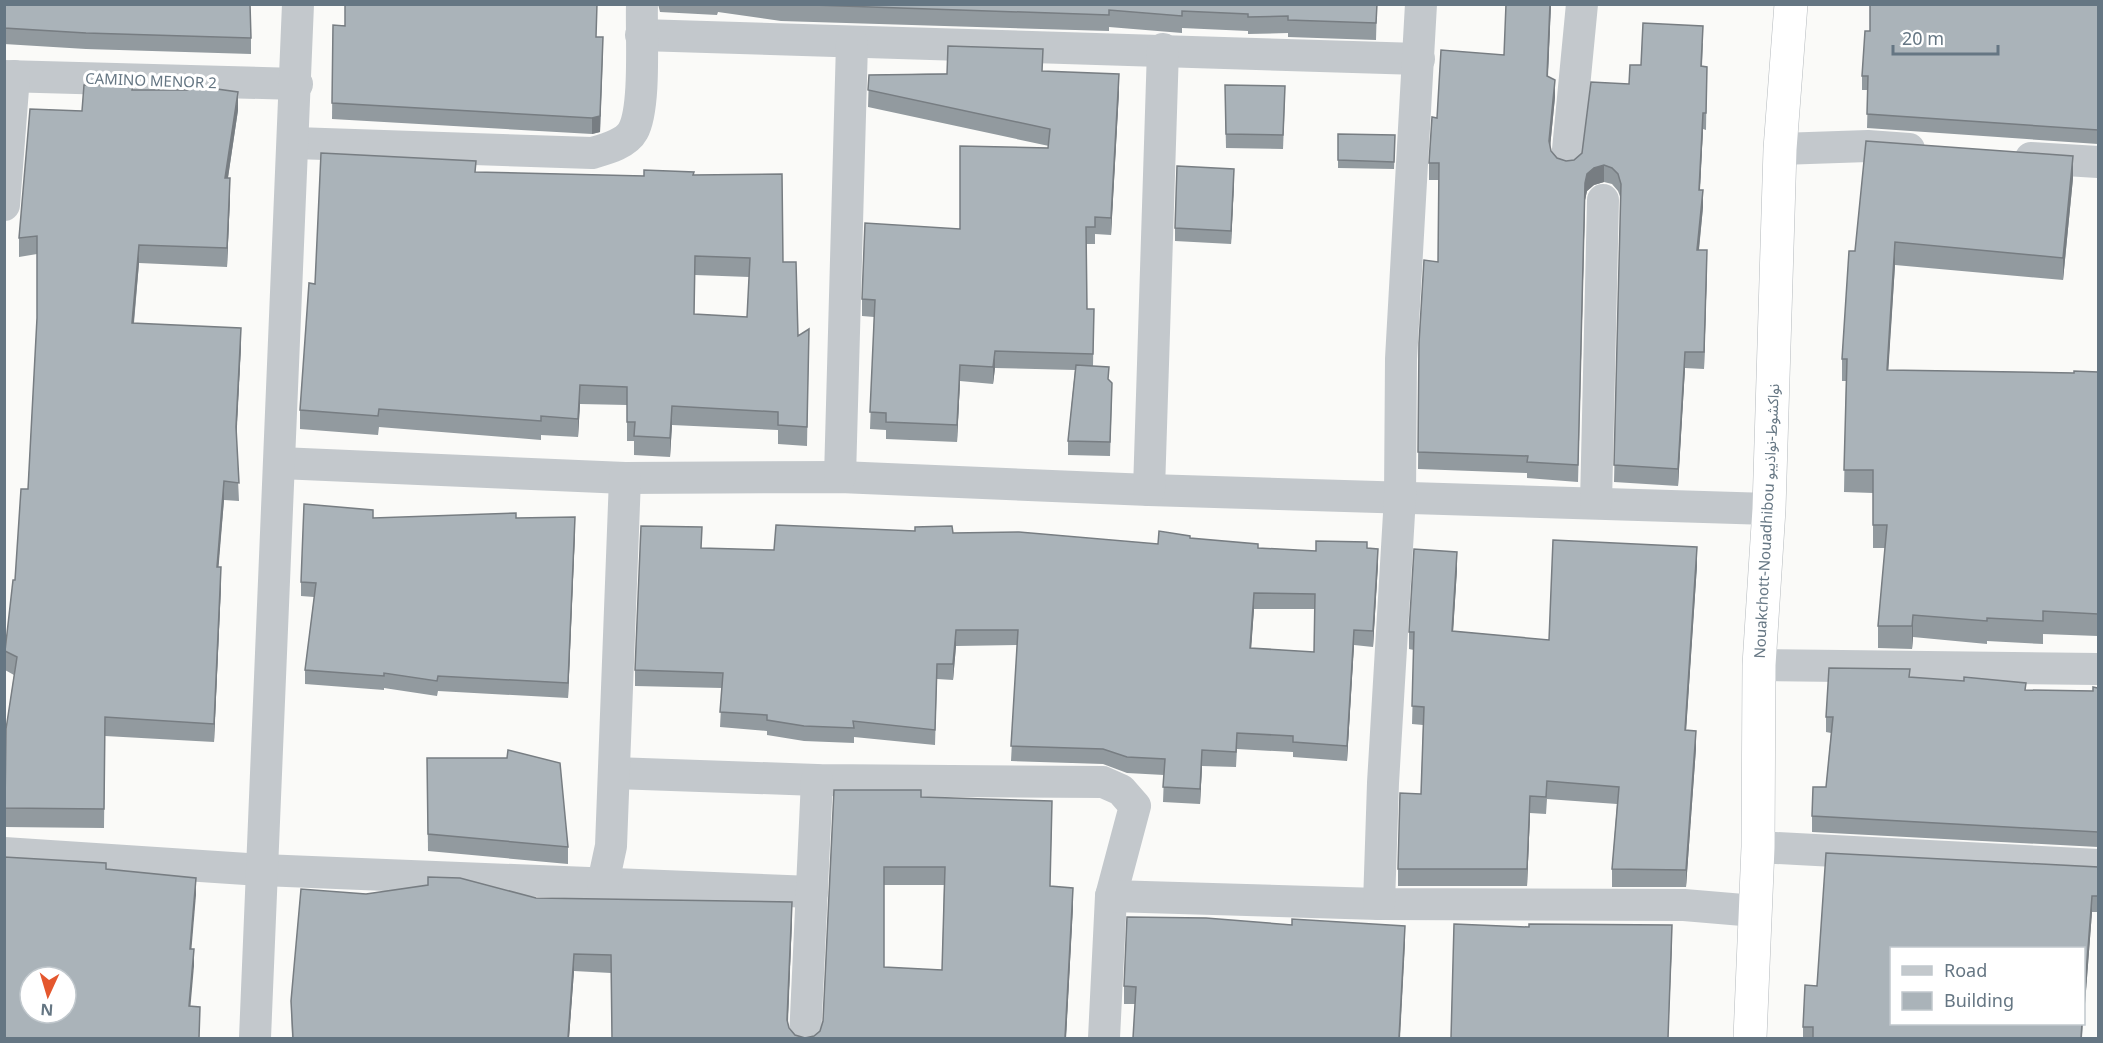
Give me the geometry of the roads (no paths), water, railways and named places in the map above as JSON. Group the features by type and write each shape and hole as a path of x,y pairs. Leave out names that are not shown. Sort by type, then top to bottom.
{"highway":[{"name":"Nouakchott-Nouadhibou نواكشوط-نواذيبو","path":"1750,1038 1758,847 1759,665 1769,509 1780,149 1791,4"}],"street":[{"path":"255,1038 295,143 298,4"},
{"path":"295,143 592,153 616,145 633,133 640,112 642,4"},
{"path":"1379,904 1383,783 1400,497 1401,359 1421,4"},
{"path":"1567,160 1582,4"},
{"path":"641,35 852,44 1163,49 1419,59"},
{"path":"840,477 852,44"},
{"path":"1149,490 1163,49"},
{"path":"4,205 9,76"},
{"name":"CAMINO MENOR 2","path":"9,76 297,84"},
{"path":"1780,149 1868,146 1940,152"},
{"path":"1997,156 2098,162"},
{"path":"1596,503 1603,200"},
{"path":"280,463 625,478 840,477 1149,490 1769,509"},
{"path":"603,884 611,846 625,478"},
{"path":"1759,665 2098,669"},
{"path":"614,773 817,780 1103,782 1121,790 1135,806 1111,896 1104,1038"},
{"path":"805,1038 817,780"},
{"path":"1758,847 2098,865"},
{"path":"4,853 262,870 812,892"},
{"path":"1111,896 1379,904 1684,905 1755,911"}]}
